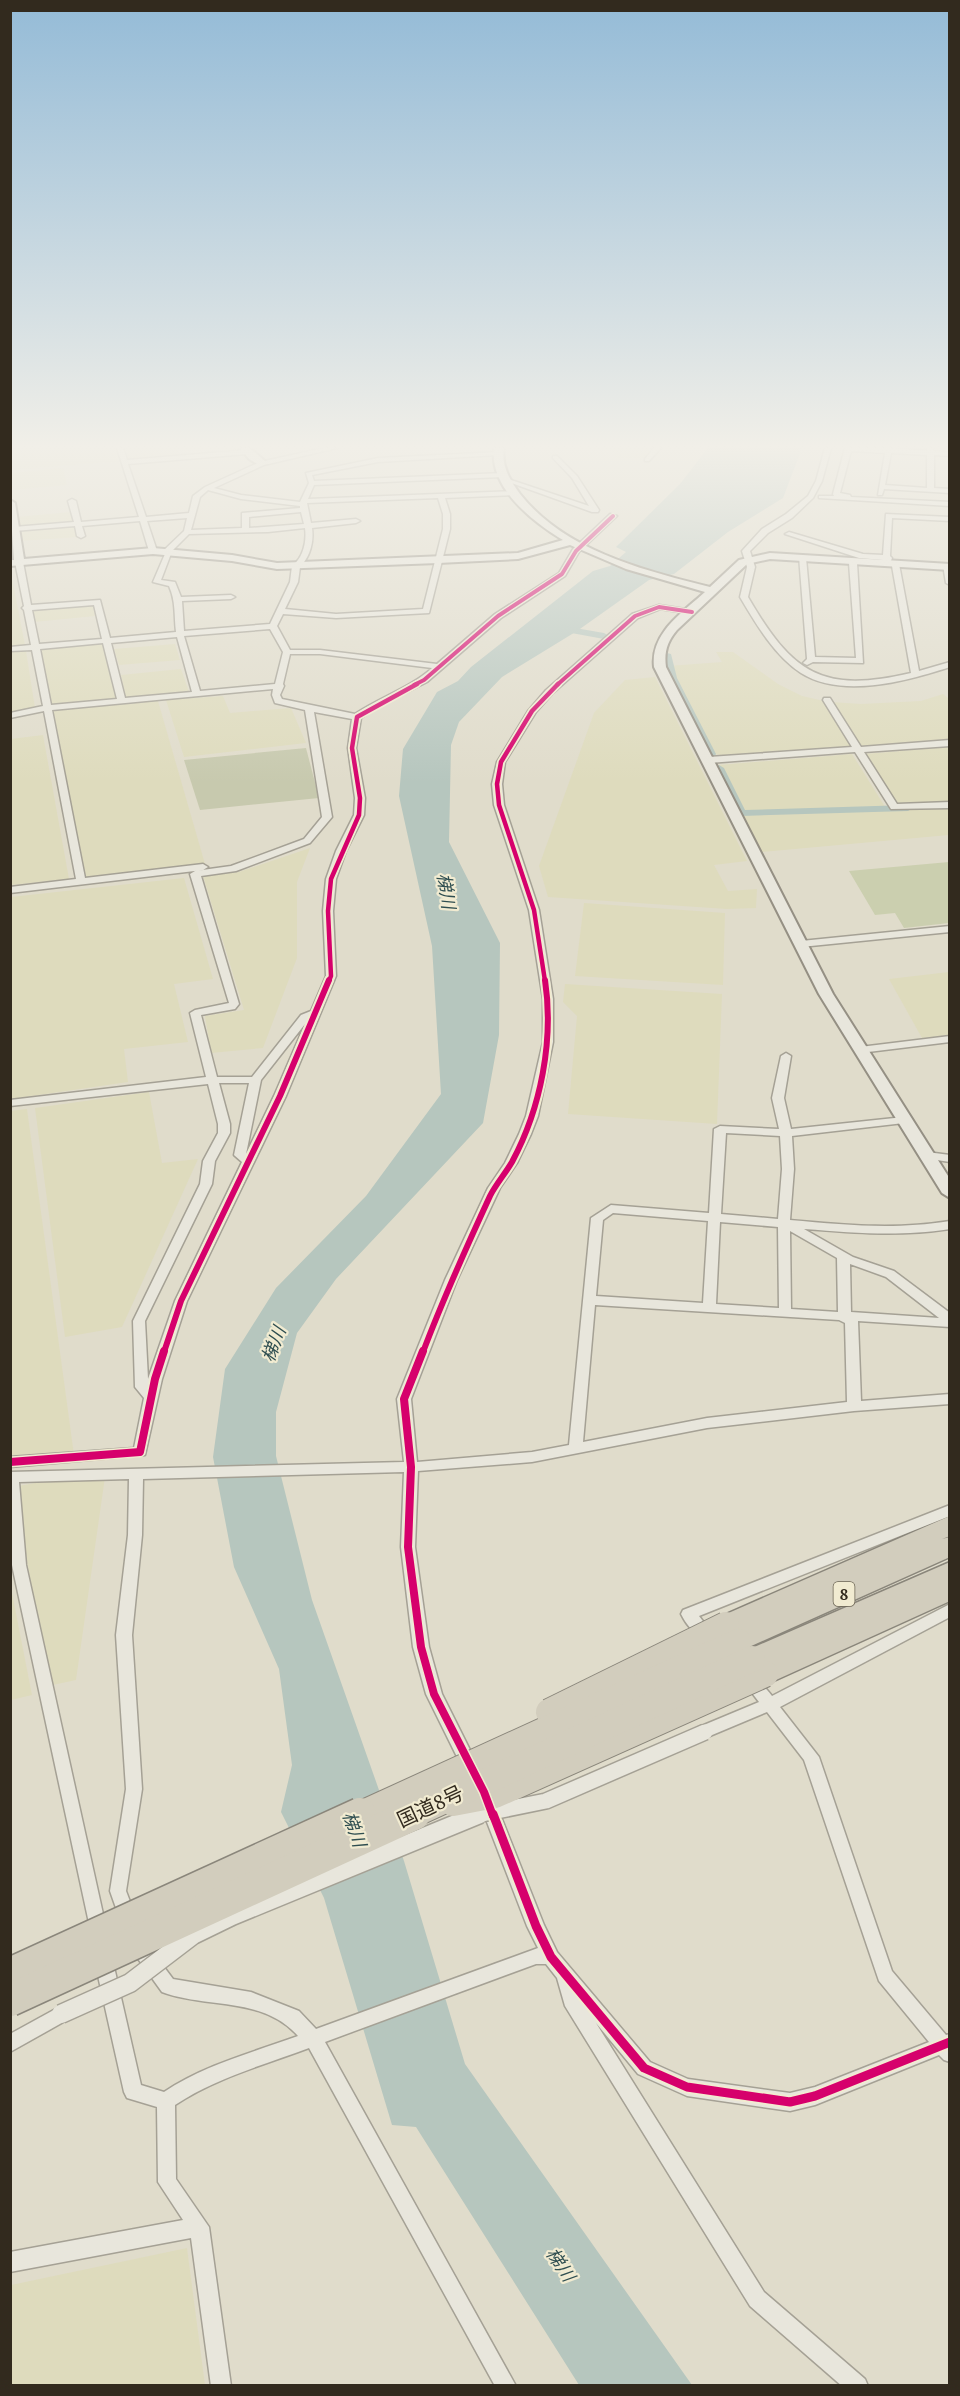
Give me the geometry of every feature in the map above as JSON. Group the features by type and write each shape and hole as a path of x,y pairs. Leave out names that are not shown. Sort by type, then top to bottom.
{"highway":[{"path":"740,1653 950,1525"},
{"name":"国道8号","path":"10,1974 413,1801 740,1653 950,1546"},
{"name":"国道8号","path":"740,1653 950,1571"},
{"path":"413,1801 546,1714 950,1590"},
{"name":"国道8号","path":"10,2000 413,1801"}],"street":[{"path":"42,560 15,562 81,882"},
{"path":"164,560 157,582 172,584 178,599 180,633 197,694"},
{"path":"239,560 296,566 442,560"},
{"path":"273,626 294,582 296,566 301,560"},
{"path":"279,611 336,616 424,612 438,560"},
{"path":"11,1472 140,1452 164,1349 181,1301 249,1161 331,976 328,911 331,879 341,851 359,815 360,798 352,748 357,717 370,707 424,680 498,616 562,574 570,560"},
{"path":"614,560 707,590"},
{"path":"747,560 707,590 692,612 663,639 658,653 660,666 826,994 950,1193"},
{"path":"751,560 752,567 744,597 757,621 803,669 812,675 865,683 915,674 950,664"},
{"path":"802,560 811,659 803,669"},
{"path":"820,560 948,567 950,583"},
{"path":"880,560 890,562"},
{"path":"890,562 915,674"},
{"path":"811,659 860,661 853,563"},
{"path":"178,599 231,597"},
{"path":"26,608 97,602 122,700"},
{"path":"692,612 659,607 635,616 549,692 532,711 501,762 497,784 499,805 534,910 548,999 548,1042 532,1116 525,1134 512,1163 494,1188 451,1280 404,1399 408,1547 421,1647 434,1694 484,1792 536,1926 544,1956 565,1973 644,2068 687,2087 790,2102 815,2096 948,2047 885,1976 811,1757 770,1704 740,1653 688,1614 950,1510"},
{"path":"273,626 287,652 276,695 278,701 309,710 357,717"},
{"path":"10,649 273,626"},
{"path":"287,652 320,652 441,667"},
{"path":"10,716 46,708 279,686"},
{"path":"827,700 894,807 950,805"},
{"path":"151,1397 142,1388 139,1321 206,1184 209,1161 224,1133 195,1013 231,1007 234,1004 195,874 234,869 307,841 327,817 327,805 309,710"},
{"path":"709,760 950,743"},
{"path":"10,890 227,863 301,836 310,837"},
{"path":"801,944 950,929"},
{"path":"249,1161 240,1155 255,1080 305,1017 315,1013"},
{"path":"860,1050 950,1039"},
{"path":"785,1314 784,1222 788,1169 786,1133 778,1098 786,1056"},
{"path":"10,1103 212,1080 255,1080"},
{"path":"709,1308 720,1129 786,1133 904,1120"},
{"path":"927,1156 950,1160"},
{"path":"576,1449 597,1218 611,1209 878,1231 916,1230 950,1225"},
{"path":"784,1222 843,1256 890,1274 950,1322"},
{"path":"843,1256 854,1406"},
{"path":"588,1300 848,1319 950,1322"},
{"path":"11,1472 143,1474 405,1467 532,1456 707,1423 854,1406 950,1400"},
{"path":"11,1472 19,1565 133,2092 166,2101 185,2088 209,2077 544,1956"},
{"path":"143,1474 124,1635 134,1789 118,1891 139,1951 168,1986 251,2000 293,2017 318,2038 506,2385"},
{"path":"10,2044 61,2014 130,1983 193,1935 232,1916 472,1816 546,1801 770,1704 949,1611"},
{"path":"565,1973 571,2000 756,2299 858,2385"},
{"path":"166,2101 167,2182 199,2227 221,2385"},
{"path":"10,2262 199,2227"}],"shaded area":[{"path":"10,568 25,645 11,647 10,647"},
{"path":"93,606 95,616 34,622 30,610"},
{"path":"105,643 118,699 49,706 40,652 44,649"},
{"path":"175,644 180,660 119,665 114,649"},
{"path":"26,651 35,708 10,713 10,652"},
{"path":"716,652 733,652 778,684 802,696 824,701 851,747 726,756 714,754 668,666 722,662"},
{"path":"181,669 189,692 126,698 121,675"},
{"path":"655,677 747,861 714,865 728,891 757,889 756,908 727,909 548,897 539,866 594,713 625,680"},
{"path":"943,694 949,699 949,740 860,747 831,702 861,704 921,701"},
{"path":"223,696 230,713 291,708 306,743 184,757 166,700"},
{"path":"158,701 205,864 86,878 52,710"},
{"path":"43,735 69,879 11,885 11,739"},
{"path":"949,747 949,802 896,803 865,754"},
{"path":"852,754 887,810 949,809 949,835 761,852 719,765"},
{"path":"310,848 297,882 297,958 263,1048 211,1053 205,1016 244,1010 203,876 239,872"},
{"path":"184,878 213,979 174,984 188,1042 124,1049 128,1082 11,1099 11,897"},
{"path":"584,903 725,913 723,985 575,976"},
{"path":"949,972 949,1035 922,1038 889,979"},
{"path":"565,984 722,994 717,1124 568,1114 577,1016 563,1002"},
{"path":"149,1092 162,1163 198,1159 122,1327 65,1337 35,1108"},
{"path":"27,1109 74,1455 11,1467 10,1111"},
{"path":"106,1470 76,1680 48,1686 25,1549 19,1486"},
{"path":"10,1583 32,1695 11,1700 10,1700"},
{"path":"187,2248 205,2385 11,2385 11,2285"}],"green space":[{"path":"306,748 319,798 200,810 184,760"},
{"path":"949,862 949,923 904,928 895,913 875,915 849,871"}],"water":[{"name":"梯川","path":"617,560 692,560 674,574 649,580 577,631 502,677 459,722 451,745 449,842 500,943 499,1035 483,1123 336,1279 297,1333 276,1412 276,1456 312,1600 404,1861 465,2064 692,2385 579,2385 416,2127 392,2125 324,1898 281,1812 292,1765 279,1669 234,1567 213,1457 225,1369 276,1288 366,1196 441,1094 432,946 399,796 403,749 437,692 458,681 471,667 593,571 610,566"}],"waterway":[{"path":"558,628 604,636"},
{"path":"666,654 672,678 711,754"},
{"path":"719,768 741,813 908,808"}],"cycle path":[{"path":"10,1462 140,1452 155,1379 181,1301 280,1096 331,976 328,911 331,879 341,851 359,815 360,798 352,748 357,717 371,707 424,680 498,616 562,574 571,560"},
{"path":"692,612 659,607 635,616 549,692 532,711 501,762 497,784 499,805 534,910 548,999 548,1042 532,1116 525,1134 511,1163 494,1188 451,1280 404,1399 411,1467 408,1547 421,1647 434,1694 484,1792 536,1926 551,1957 644,2068 687,2087 790,2102 815,2096 950,2042"}]}
